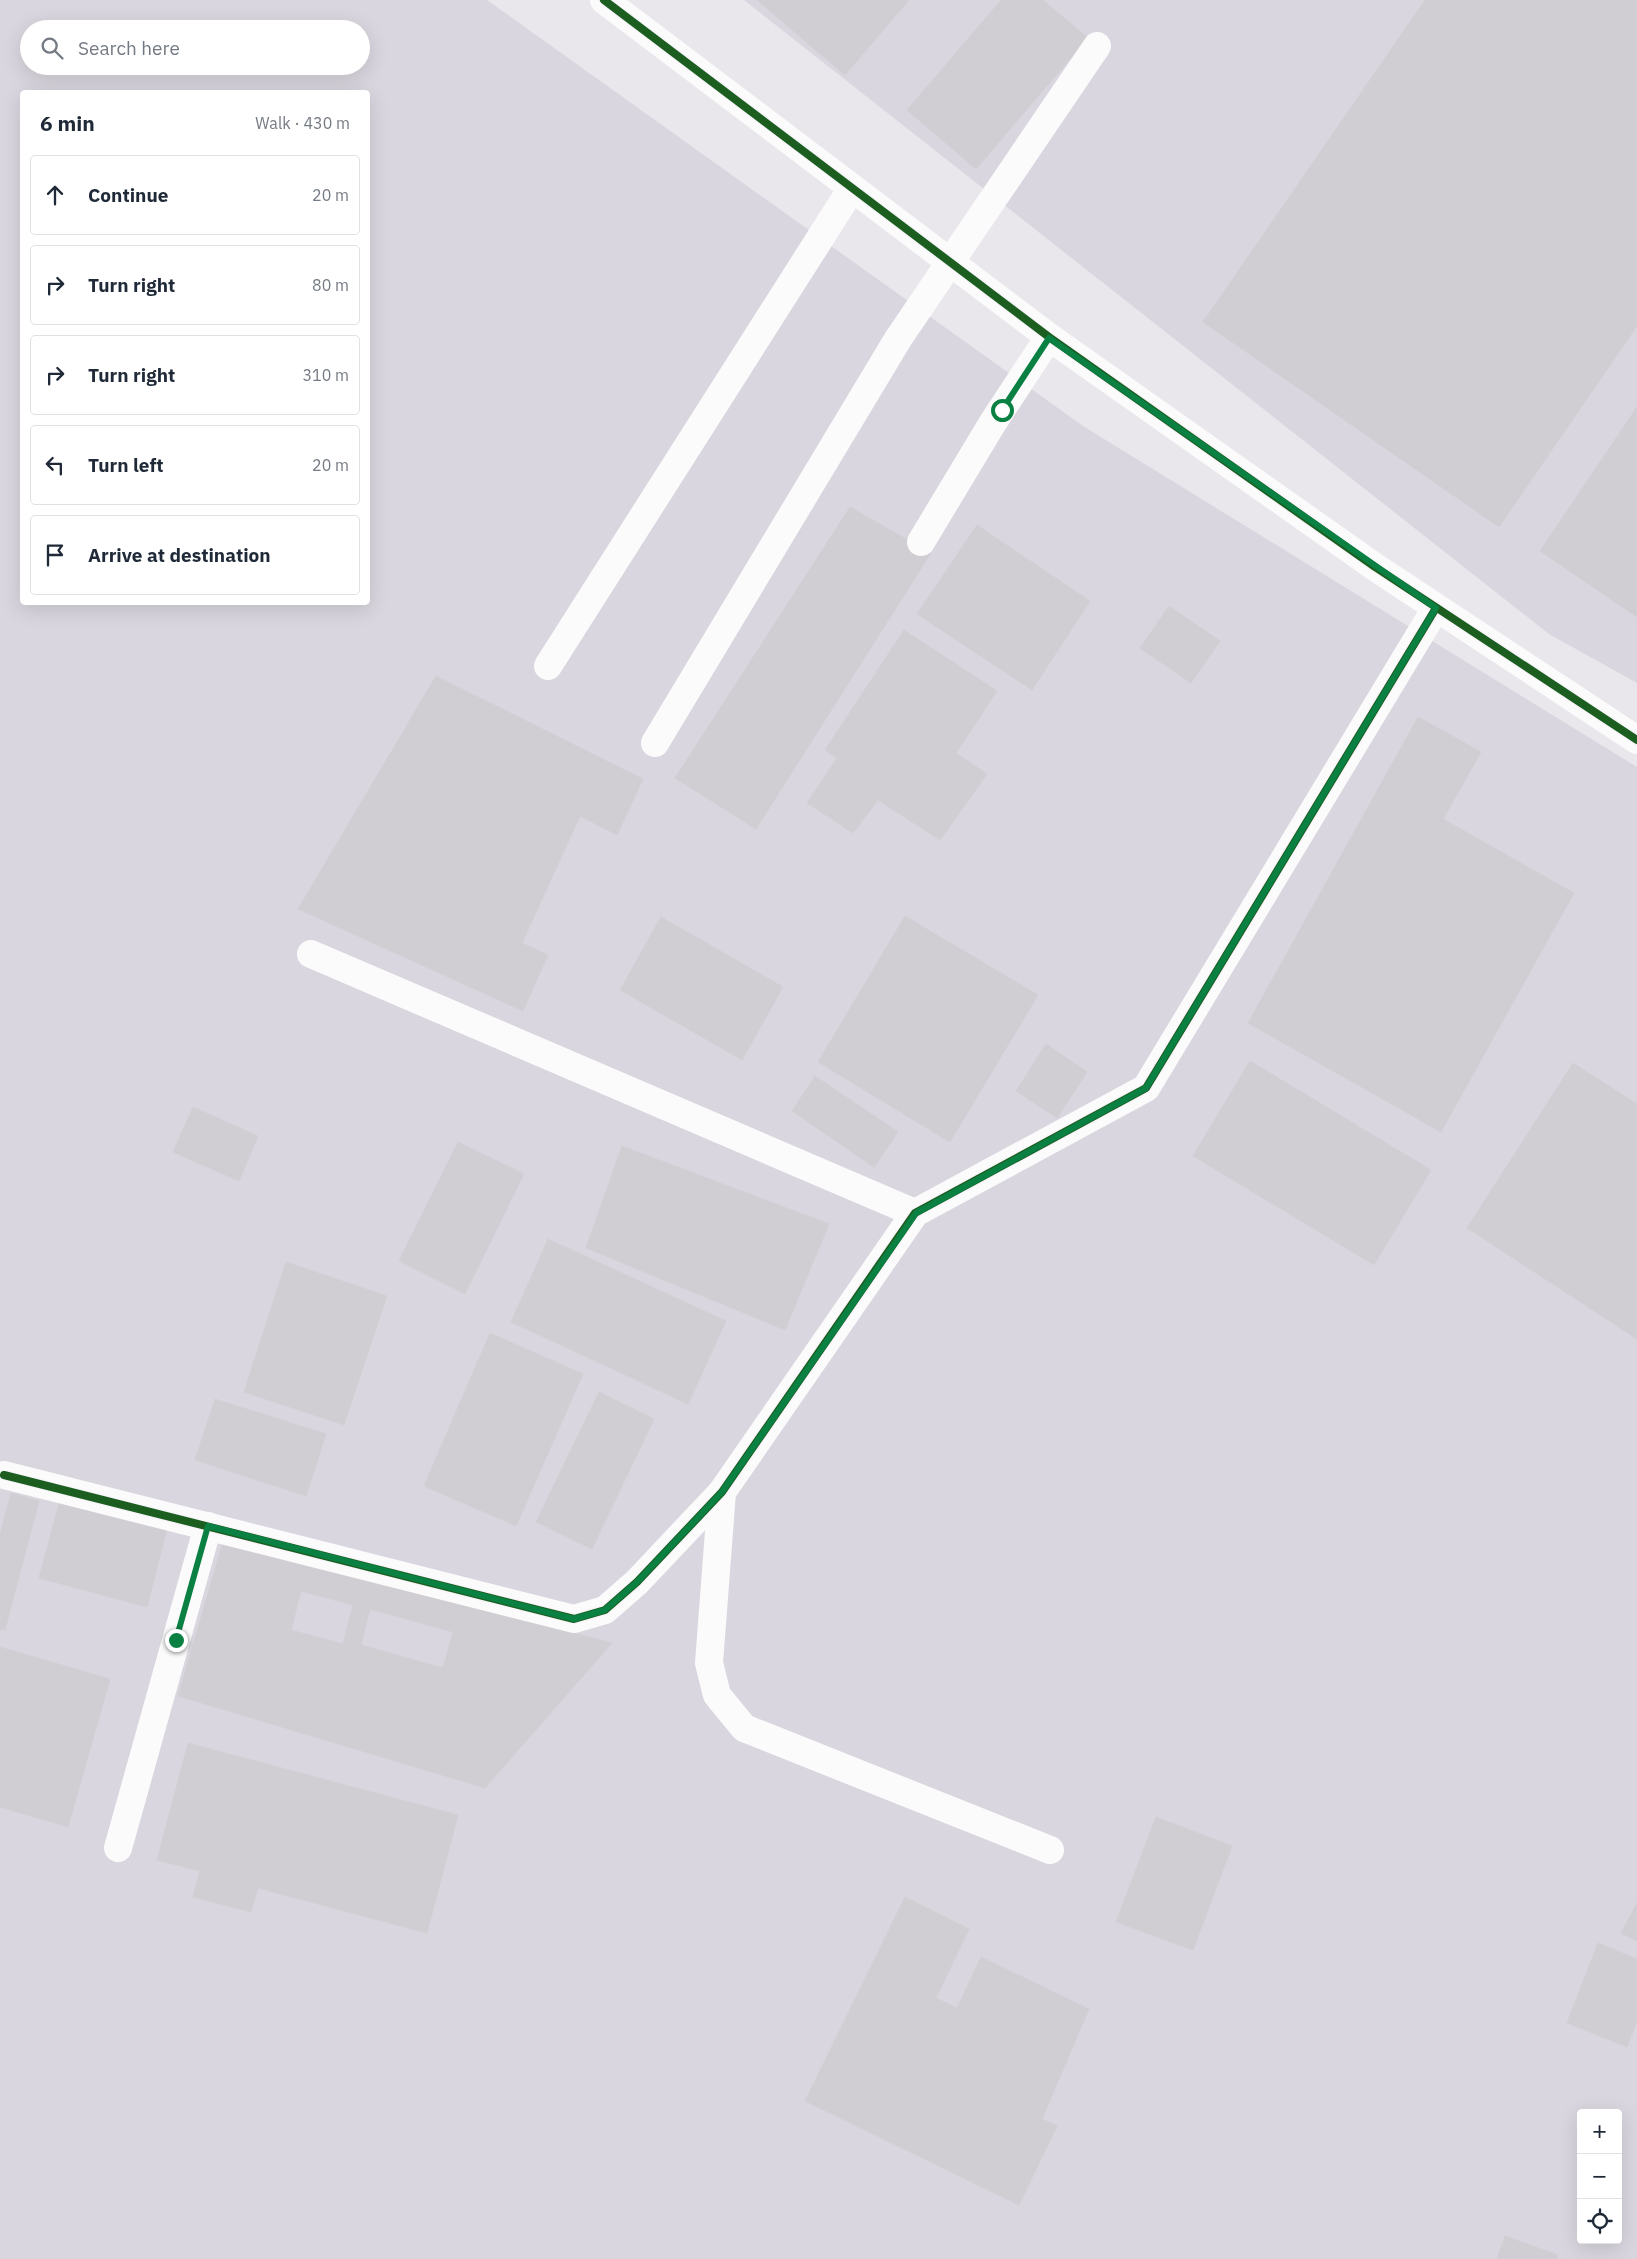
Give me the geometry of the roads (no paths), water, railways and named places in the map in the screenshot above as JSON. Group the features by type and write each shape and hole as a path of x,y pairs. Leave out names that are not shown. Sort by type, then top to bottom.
{"street":[{"path":"604,0 1049,338 1436,608 1637,740"},
{"path":"655,743 898,339 1097,46"},
{"path":"548,666 852,188"},
{"path":"921,542 992,424 1049,338"},
{"path":"4,1475 574,1619 605,1610 637,1582 722,1492 916,1213 1146,1088 1436,608"},
{"path":"312,954 916,1213"},
{"path":"722,1492 709,1663 717,1695 744,1728 1050,1850"},
{"path":"118,1848 208,1526"}]}
